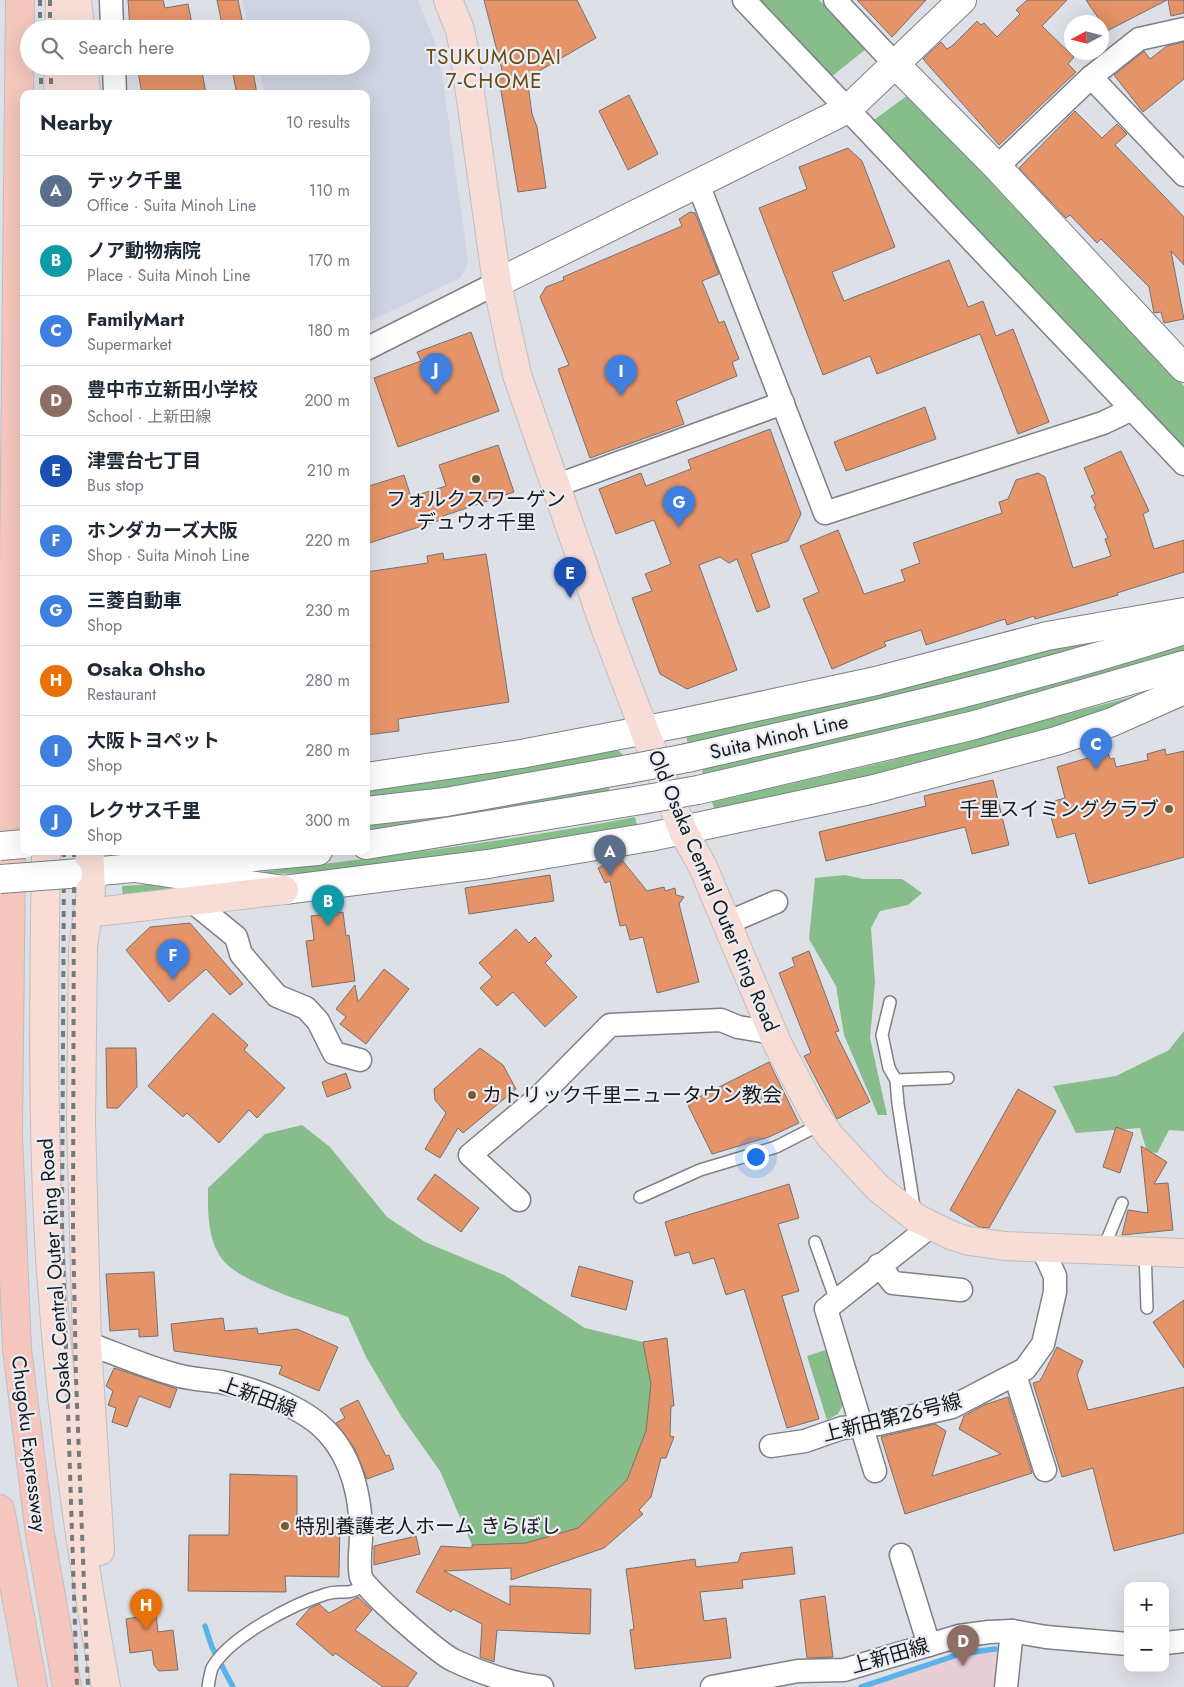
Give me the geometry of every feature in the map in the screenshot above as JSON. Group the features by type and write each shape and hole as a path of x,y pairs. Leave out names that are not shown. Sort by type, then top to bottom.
{"highway":[{"name":"Chugoku Expressway","path":"20,0 8,1155 16,1340 25,1425 40,1534 67,1687"},
{"name":"Chugoku Expressway","path":"0,1510 33,1687"}],"main road":[{"path":"59,20 60,0"},
{"path":"77,0 79,20"},
{"name":"Old Osaka Central Outer Ring Road","path":"448,0 460,30 464,50 497,284 517,375 555,486 682,831 703,867 774,1033 804,1097 821,1124 868,1178 923,1222 969,1241 1005,1246 1145,1251 1181,1256"},
{"path":"497,284 848,109 962,0"},
{"path":"896,64 997,167 1184,368"},
{"path":"58,90 59,75"},
{"path":"85,75 86,90"},
{"path":"370,776 521,754 644,730 876,681 1047,636 1184,612"},
{"name":"Suita Minoh Line","path":"370,811 446,802 687,758 963,694 1106,655 1184,630"},
{"name":"Suita Minoh Line","path":"370,844 698,790 971,726 1184,665"},
{"path":"88,913 193,902 488,864 682,831 870,790 1056,741 1177,699"},
{"path":"0,846 20,844"},
{"name":"Osaka Central Outer Ring Road","path":"46,855 45,1132 50,1257 62,1388 91,1612 106,1687"},
{"path":"135,868 275,855"},
{"path":"0,879 83,866 135,868 284,890"},
{"path":"83,866 88,913 83,947 81,1122 87,1344 102,1572 100,1655"}],"street":[{"path":"111,0 112,20"},
{"path":"744,0 1184,464"},
{"path":"835,0 896,64"},
{"path":"997,167 1091,77 1139,39 1184,29"},
{"path":"114,75 115,90"},
{"path":"1091,77 1184,175"},
{"path":"698,184 825,513 1103,423 1132,409"},
{"path":"370,346 497,284"},
{"path":"555,486 783,403"},
{"path":"193,902 236,937 242,954 277,996 306,1008 318,1021 334,1054 360,1060"},
{"path":"727,923 776,902"},
{"path":"518,1200 470,1155 539,1097 610,1025 721,1020 738,1026 774,1033"},
{"path":"875,1471 826,1309 879,1265 923,1222"},
{"name":"上新田第26号線","path":"770,1446 805,1441 842,1428 861,1426 952,1407 1015,1376 1034,1359 1043,1344 1048,1330 1056,1285 1052,1268 1042,1248"},
{"path":"879,1265 892,1283 961,1290"},
{"name":"上新田線","path":"87,1344 177,1375 246,1389 275,1400 314,1419 328,1433 337,1446 355,1482 360,1503 361,1570 365,1584"},
{"path":"1015,1376 1045,1470"},
{"path":"901,1556 929,1645"},
{"path":"365,1584 380,1602 451,1659 516,1684 542,1687"},
{"path":"1006,1687 1012,1631"},
{"name":"上新田線","path":"712,1687 798,1671 837,1672 966,1635 1012,1631 1046,1637 1124,1644"},
{"path":"1169,1643 1184,1641"}],"lane":[{"path":"890,1002 882,1035 890,1068 896,1080 898,1104 923,1222"},
{"path":"896,1080 948,1078"},
{"path":"640,1197 700,1170 776,1147 821,1124"},
{"path":"1103,1250 1122,1203"},
{"path":"815,1242 836,1301"},
{"path":"1145,1251 1147,1308"},
{"path":"208,1687 212,1669 224,1653 270,1618 327,1593 354,1592 365,1584"}],"shaded area":[{"path":"242,0 418,0 437,48 443,82 468,259 467,267 460,278 370,321 370,90 264,90 260,75 370,75 370,20 247,20"},
{"path":"999,1650 995,1687 870,1687 906,1673 960,1657"}],"green space":[{"path":"759,0 819,0 866,49 831,77"},
{"path":"908,95 1184,386 1184,450 874,120"},
{"path":"1175,624 888,702 688,746 686,734 1009,656"},
{"path":"1184,644 1184,655 990,711 705,780 702,774 703,769 815,743"},
{"path":"1173,686 1073,727 716,814 712,802 885,762"},
{"path":"610,747 619,751 626,758 439,790 370,799 370,785"},
{"path":"609,786 609,796 370,834 370,822"},
{"path":"635,817 638,829 336,873 243,874 488,842"},
{"path":"845,875 864,879 902,879 922,893 908,905 880,911 871,928 875,982 870,1038 887,1115 878,1115 844,1035 836,986 809,939 815,878"},
{"path":"155,884 191,886 123,900 122,886"},
{"path":"1184,1031 1184,1131 1169,1130 1157,1153 1147,1152 1140,1128 1076,1133 1053,1086 1116,1076 1169,1050"},
{"path":"302,1125 330,1147 387,1217 425,1242 504,1275 585,1328 643,1342 651,1384 646,1431 627,1480 578,1528 526,1543 472,1545 440,1471 401,1416 366,1357 348,1317 261,1285 231,1268 222,1259 211,1234 208,1215 208,1188 265,1134"},
{"path":"829,1349 845,1401 838,1414 827,1420 807,1356"}],"building":[{"path":"128,0 163,0 165,8 188,4 191,20 129,20"},
{"path":"217,0 238,0 242,20 221,20"},
{"path":"484,0 577,0 596,38 527,78 532,114 537,127 546,188 518,192 499,79 504,78"},
{"path":"857,0 926,0 892,37"},
{"path":"1027,0 1067,0 1042,26 1064,47 1064,60 1071,60 1068,64 1076,72 999,145 923,59 941,42 947,49 952,46 977,21 981,25 984,23 997,37 1020,14 1016,10"},
{"path":"1086,0 1167,0 1109,30 1109,15 1096,15"},
{"path":"1168,0 1184,0 1184,13 1171,16"},
{"path":"1184,42 1184,79 1143,112 1114,75 1144,51 1150,59 1167,46"},
{"path":"139,75 203,75 205,90 141,90"},
{"path":"233,75 254,75 256,90 236,90"},
{"path":"629,95 658,154 628,170 599,111"},
{"path":"1075,111 1102,138 1117,124 1127,134 1115,145 1184,217 1184,265 1171,251 1184,319 1164,323 1161,312 1154,313 1149,287 1101,239 1097,243 1070,215 1066,218 1019,168"},
{"path":"848,148 862,161 895,247 832,272 844,301 949,260 968,307 983,301 996,336 1013,329 1049,422 1018,434 980,334 877,374 870,356 823,375 759,208 807,189 799,167"},
{"path":"690,212 695,213 719,274 702,281 719,323 724,321 739,359 732,362 737,376 676,401 684,424 590,458 558,369 569,365 540,297 546,287 564,280 563,277 682,226 679,219"},
{"path":"471,332 499,411 398,447 374,378 421,361 417,352"},
{"path":"925,407 936,439 846,471 834,442"},
{"path":"770,429 801,514 788,541 751,554 770,607 757,612 737,559 729,563 720,557 699,565 737,670 687,689 660,674 632,598 652,591 645,574 671,564 654,520 616,534 599,489 641,473 646,486 691,469 688,460"},
{"path":"498,445 514,492 443,516 444,519 370,543 370,486 404,475 411,497 446,486 439,465"},
{"path":"1121,451 1149,511 1143,514 1154,549 1184,540 1184,572 1117,593 1118,595 1035,619 1034,616 1007,625 1005,619 926,645 921,630 884,642 886,646 832,669 803,599 819,592 800,546 838,530 864,594 905,581 901,570 920,563 913,543 1002,513 999,502 1008,499 1016,480 1038,473 1045,477 1073,568 1111,556 1105,539 1108,538 1091,496 1095,494 1084,468"},
{"path":"443,553 444,560 486,554 509,702 398,719 399,731 370,735 370,571 428,563 427,556"},
{"path":"1165,749 1166,755 1184,751 1184,857 1089,884 1075,833 1057,838 1047,803 1065,798 1057,767 1108,752 1110,759 1114,758 1116,767 1148,760 1147,754"},
{"path":"993,780 1009,845 972,854 965,827 826,861 819,832 926,806 924,796"},
{"path":"622,860 647,891 664,887 665,891 675,888 676,895 684,897 679,904 699,982 657,993 643,937 630,940 626,925 620,926 610,881 605,883 598,868 613,861 615,864"},
{"path":"550,875 554,901 469,914 465,888"},
{"path":"343,912 346,936 349,935 355,981 312,987 306,941 314,940 311,916"},
{"path":"190,923 243,984 230,995 206,969 169,1002 126,950 150,927"},
{"path":"516,929 529,943 535,937 552,956 545,963 577,997 545,1027 513,992 497,1006 480,988 492,977 479,963"},
{"path":"809,951 839,1031 835,1032 870,1102 837,1119 804,1056 811,1053 779,973 795,966 792,958"},
{"path":"384,969 409,989 366,1044 340,1024 346,1017 336,1009 355,985 358,1002"},
{"path":"213,1013 248,1045 244,1050 285,1088 257,1118 249,1110 219,1143 187,1113 183,1117 148,1086"},
{"path":"106,1048 136,1048 137,1087 118,1108 107,1108"},
{"name":"カトリック千里ニュータウン教会","path":"480,1048 503,1065 516,1089 463,1133 458,1128 440,1158 425,1149 446,1113 435,1100 434,1089"},
{"path":"769,1062 799,1123 769,1137 712,1154 687,1103"},
{"path":"346,1073 351,1088 327,1097 322,1082"},
{"path":"1018,1089 1056,1111 989,1228 979,1227 950,1210"},
{"path":"1116,1127 1133,1133 1120,1173 1103,1167"},
{"path":"1141,1146 1167,1162 1154,1184 1168,1183 1173,1230 1122,1235 1128,1210 1148,1213"},
{"path":"435,1174 479,1208 461,1232 417,1199"},
{"path":"789,1184 799,1218 778,1224 799,1291 782,1296 819,1419 787,1428 744,1289 726,1295 714,1258 693,1264 689,1252 675,1256 665,1222"},
{"path":"579,1266 633,1281 626,1310 571,1296"},
{"path":"154,1272 158,1336 139,1337 139,1329 110,1331 106,1274"},
{"path":"1184,1300 1184,1368 1153,1322"},
{"path":"223,1318 225,1331 257,1328 258,1334 297,1329 338,1347 319,1391 279,1374 282,1366 174,1351 171,1324"},
{"path":"667,1338 674,1406 671,1406 670,1436 674,1437 666,1458 661,1458 651,1497 639,1510 643,1514 604,1548 511,1580 511,1568 444,1571 510,1605 510,1586 591,1589 590,1634 497,1630 494,1662 480,1657 482,1624 453,1609 451,1612 416,1592 441,1546 472,1548 472,1545 526,1543 578,1528 627,1480 646,1431 651,1384 643,1342"},
{"path":"1057,1347 1083,1361 1077,1375 1088,1410 1184,1387 1184,1533 1114,1551 1093,1468 1062,1477 1033,1383 1040,1381"},
{"path":"114,1368 177,1389 170,1408 139,1396 127,1427 112,1422 116,1408 108,1405 113,1391 106,1386"},
{"path":"1008,1397 1032,1473 905,1514 881,1437 935,1424 946,1431 932,1476 1001,1454 959,1429 964,1416 984,1405"},
{"path":"358,1400 386,1456 389,1455 394,1469 367,1479 355,1449 336,1423 345,1418 340,1409"},
{"name":"特別養護老人ホーム きらぼし","path":"230,1474 297,1476 297,1517 340,1518 339,1577 285,1576 286,1592 188,1591 189,1535 229,1535"},
{"path":"416,1536 420,1554 374,1565 374,1546"},
{"path":"792,1547 795,1574 742,1580 743,1588 700,1592 704,1621 726,1618 731,1658 635,1669 630,1630 634,1629 626,1569 695,1559 696,1567 738,1562 741,1553"},
{"path":"825,1596 833,1657 807,1658 800,1600"},
{"path":"358,1597 372,1610 355,1630 417,1673 407,1687 383,1687 335,1653 333,1656 296,1624 310,1608 319,1604 329,1613"},
{"path":"156,1614 158,1632 173,1630 178,1670 159,1671 154,1665 152,1650 130,1653 126,1619"}],"waterway":[{"path":"205,1626 212,1647 233,1687"},
{"path":"861,1687 960,1654 995,1649"}],"railway":[{"path":"40,0 40,20"},
{"path":"50,0 50,20"},
{"path":"41,75 41,90"},
{"path":"51,75 51,90"},
{"path":"64,855 62,1226 77,1687"},
{"path":"74,855 73,1226 76,1378 88,1687"}],"place":[{"name":"レクサス千里","path":"436,394"},
{"name":"大阪トヨペット","path":"621,396"},
{"name":"フォルクスワーゲン デュウオ千里","path":"476,479"},
{"name":"三菱自動車","path":"679,527"},
{"name":"津雲台七丁目","path":"570,598"},
{"name":"FamilyMart","path":"1096,769"},
{"name":"千里スイミングクラブ","path":"1169,809"},
{"name":"テック千里","path":"610,876"},
{"name":"ノア動物病院","path":"328,926"},
{"name":"ホンダカーズ大阪","path":"173,980"},
{"name":"カトリック千里ニュータウン教会","path":"472,1095"},
{"name":"特別養護老人ホーム きらぼし","path":"285,1526"},
{"name":"Osaka Ohsho","path":"146,1630"},
{"name":"豊中市立新田小学校","path":"963,1666"}],"district":[{"name":"TSUKUMODAI 7-CHOME","path":"494,69"}]}
